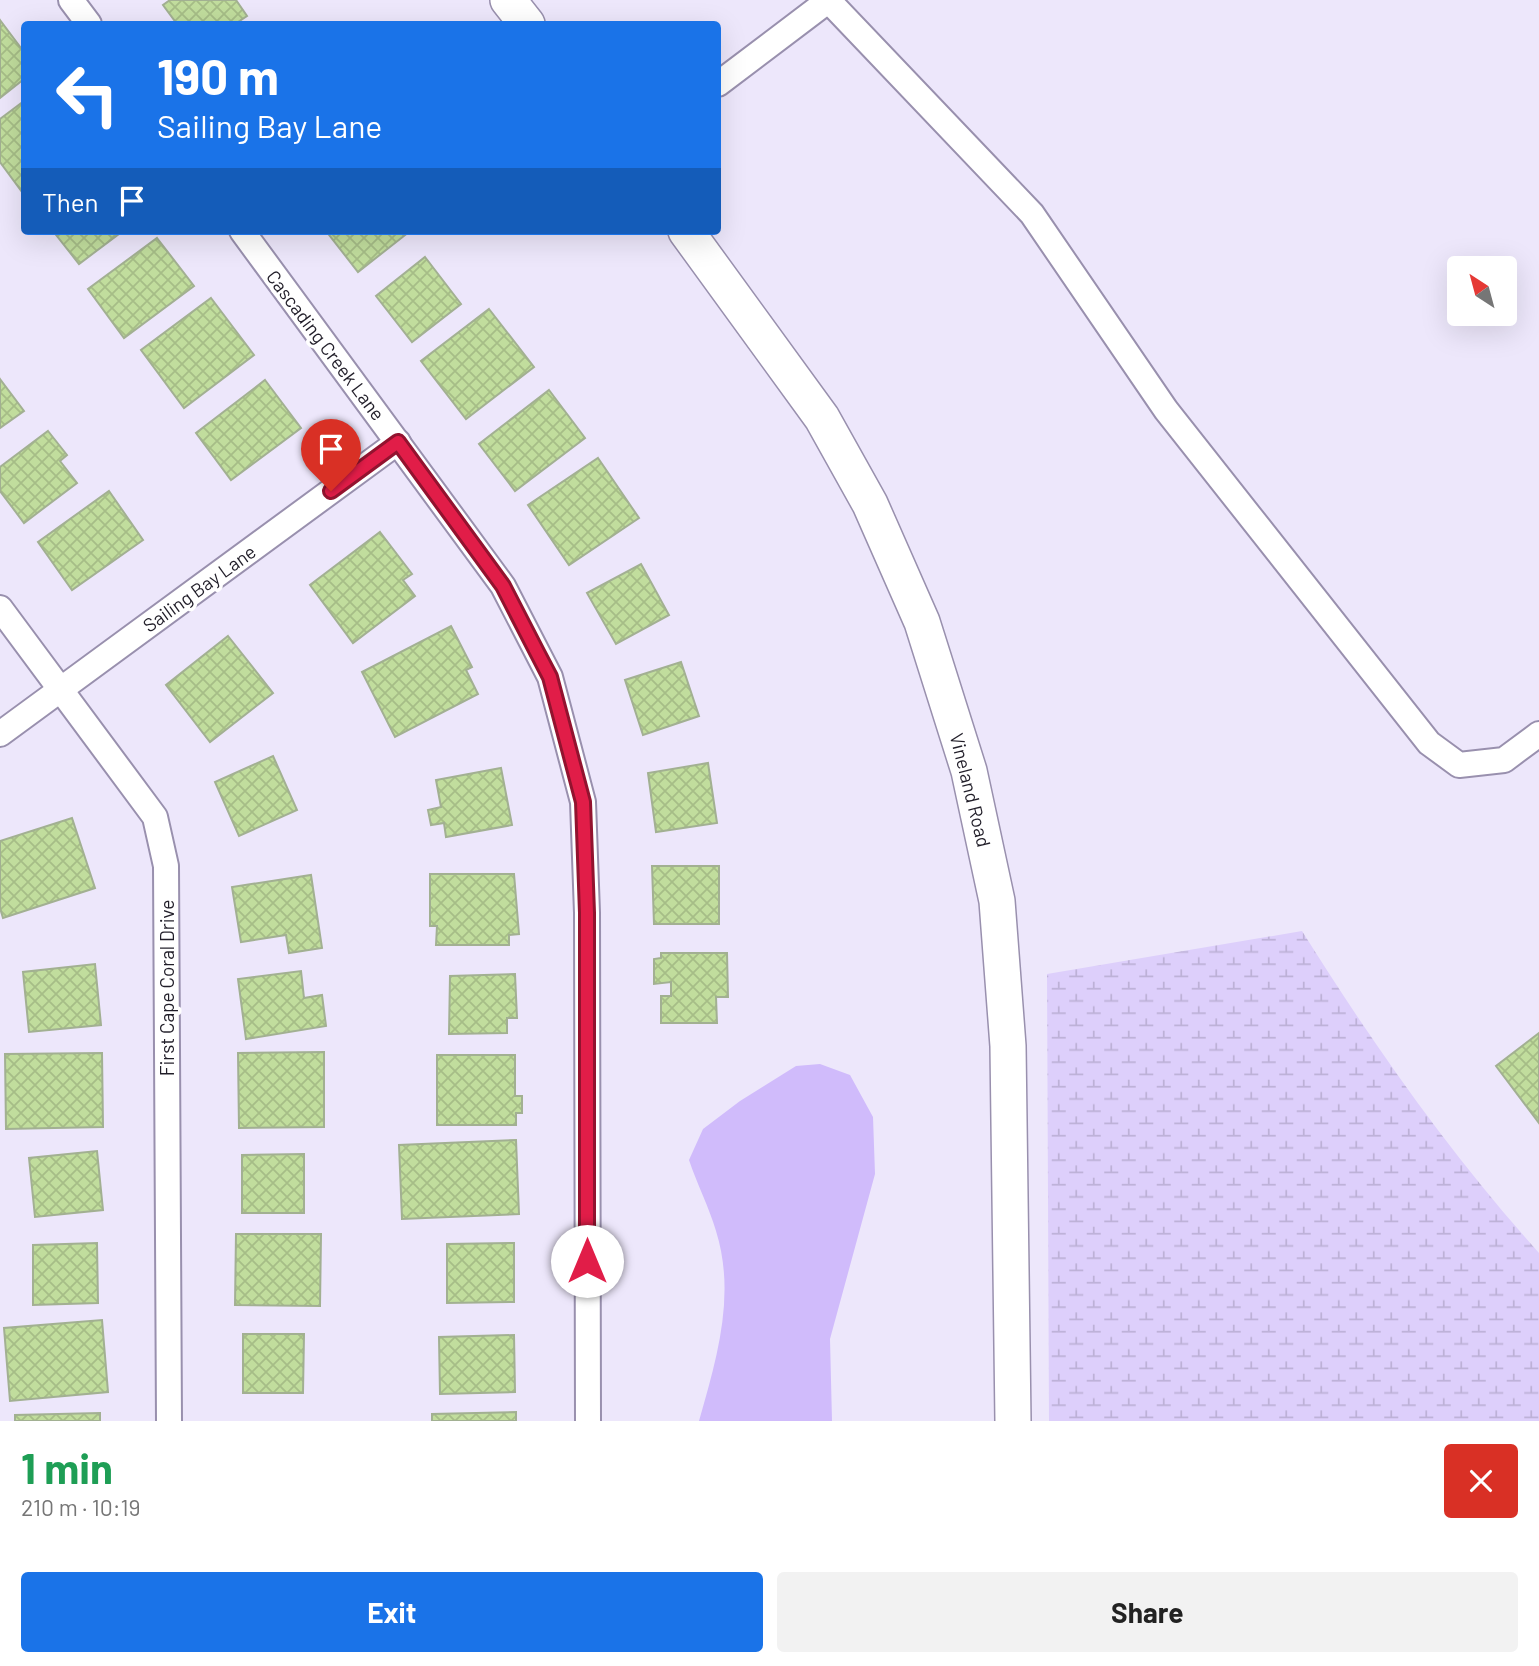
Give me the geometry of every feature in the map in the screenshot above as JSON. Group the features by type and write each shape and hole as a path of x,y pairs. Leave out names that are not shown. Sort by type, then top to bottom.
{"main road":[{"path":"508,0 525,21"},
{"name":"Vineland Road","path":"689,235 822,418 870,504 922,622 969,771 997,901 1008,1046 1013,1421"}],"street":[{"path":"71,0 87,21"},
{"path":"721,82 829,0 1032,214 1166,410 1429,743 1459,765 1504,760 1539,734"},
{"name":"Cascading Creek Lane","path":"245,235 503,586 550,677 583,802 587,913 588,1421"},
{"name":"Sailing Bay Lane","path":"0,734 398,442"},
{"name":"First Cape Coral Drive","path":"0,608 155,817 166,866 169,1421"}],"green space":[{"path":"1302,931 1413,1097 1474,1177 1539,1253 1539,1421 1049,1421 1047,974"}],"shaded area":[{"path":"820,1064 850,1075 873,1117 875,1174 830,1339 832,1421 699,1421 718,1350 724,1279 716,1231 689,1160 703,1129 740,1101 796,1066"}],"building":[{"path":"170,0 236,0 247,16 240,21 175,21 163,5"},
{"path":"0,20 21,48 21,81 0,98"},
{"path":"21,103 21,191 0,162 0,119"},
{"path":"56,235 118,235 79,264"},
{"path":"329,235 405,235 358,272"},
{"path":"157,238 194,286 124,338 88,289"},
{"path":"425,257 461,304 412,342 376,296"},
{"path":"211,298 254,355 184,408 141,350"},
{"path":"489,309 534,367 466,419 421,361"},
{"path":"0,379 24,411 0,428"},
{"path":"265,380 301,428 231,480 196,433"},
{"path":"549,390 585,438 515,491 479,444"},
{"path":"48,431 67,455 60,461 77,483 24,523 0,491 0,467"},
{"path":"598,458 639,518 569,565 528,505"},
{"path":"109,491 143,540 72,590 38,542"},
{"path":"380,532 412,574 403,580 415,596 353,643 310,585"},
{"path":"641,564 669,615 616,644 587,593"},
{"path":"451,626 472,667 466,670 478,694 395,737 362,672"},
{"path":"228,636 273,693 210,742 166,685"},
{"path":"681,662 699,716 643,735 625,680"},
{"path":"273,756 297,810 239,836 215,782"},
{"path":"708,763 717,823 656,832 648,773"},
{"path":"501,768 512,825 446,837 444,823 431,825 428,810 441,807 436,780"},
{"path":"72,818 95,888 3,918 0,908 0,841"},
{"path":"652,866 719,866 719,924 654,924"},
{"path":"430,874 514,874 519,934 509,935 509,945 436,945 437,926 430,926"},
{"path":"311,875 322,948 289,953 286,935 241,942 232,887"},
{"path":"661,953 727,953 728,997 716,997 717,1023 661,1023 661,996 671,996 671,982 654,984 654,959 661,958"},
{"path":"95,964 101,1025 29,1032 23,972"},
{"path":"301,971 304,998 322,995 326,1026 246,1039 238,979"},
{"path":"515,974 517,1018 507,1018 507,1033 449,1034 450,976"},
{"path":"1539,1033 1539,1123 1496,1066"},
{"path":"324,1052 324,1127 239,1128 238,1053"},
{"path":"102,1053 103,1127 6,1129 5,1054"},
{"path":"437,1055 515,1055 515,1096 522,1096 522,1113 516,1113 516,1125 437,1125"},
{"path":"516,1140 519,1214 402,1219 399,1145"},
{"path":"97,1151 103,1210 35,1217 29,1158"},
{"path":"304,1154 304,1213 242,1213 242,1155"},
{"path":"236,1234 321,1234 320,1306 235,1305"},
{"path":"97,1243 98,1303 33,1305 33,1245"},
{"path":"514,1243 514,1302 447,1303 447,1244"},
{"path":"102,1320 108,1392 10,1401 4,1328"},
{"path":"243,1334 304,1334 303,1393 243,1393"},
{"path":"514,1335 515,1392 440,1394 439,1337"},
{"path":"516,1412 516,1421 432,1421 432,1414"},
{"path":"100,1413 100,1421 15,1421 15,1415"}],"route":[{"path":"331,491 398,442 503,586 550,677 583,802 587,913 587,1261"}]}
